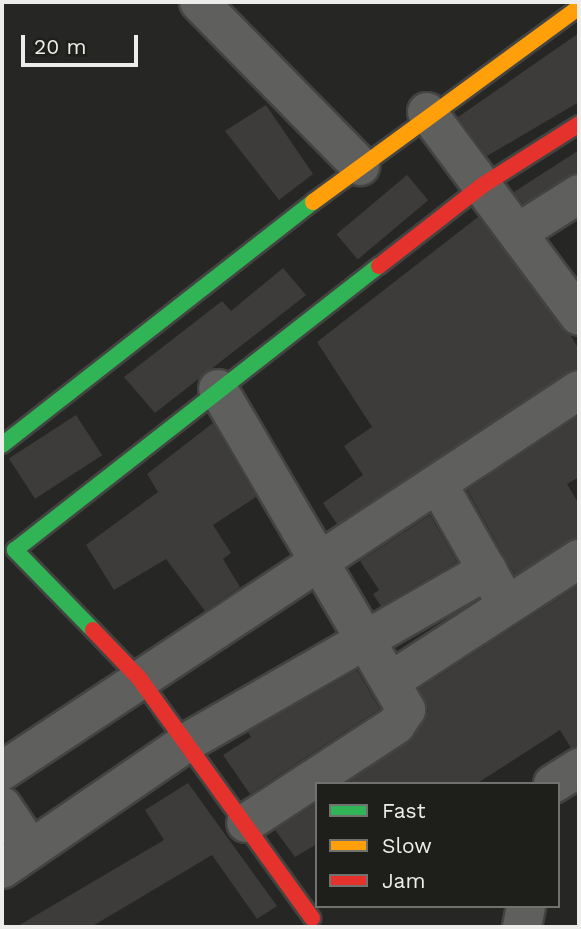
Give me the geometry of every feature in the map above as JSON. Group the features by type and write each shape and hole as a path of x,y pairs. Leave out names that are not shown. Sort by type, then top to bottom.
{"street":[{"path":"199,2 360,166"},
{"path":"2,445 427,112 579,7"},
{"path":"427,112 579,316"},
{"path":"315,917 189,741 139,678 8,544 218,389 483,185 579,124"},
{"path":"519,232 579,194"},
{"path":"218,389 323,560 362,636 405,705 402,719 246,823"},
{"path":"2,771 139,678 439,486 579,390"},
{"path":"439,486 508,607"},
{"path":"391,681 579,559"},
{"path":"2,806 16,859 189,741 362,636 487,569"},
{"path":"556,782 579,768"},
{"path":"522,927 526,908"}],"building":[{"path":"579,33 579,102 487,156 458,117"},
{"path":"266,105 313,174 279,200 225,131"},
{"path":"579,150 579,172 523,204 514,192"},
{"path":"407,175 428,200 358,259 337,234"},
{"path":"478,217 571,336 579,349 579,368 337,524 323,503 363,475 344,446 372,427 317,342"},
{"path":"283,268 306,295 155,413 124,377 222,301 231,311"},
{"path":"76,415 102,455 35,499 9,459"},
{"path":"579,416 579,477 567,484 579,504 579,537 515,575 467,490"},
{"path":"213,423 256,497 213,525 231,553 223,559 240,587 205,611 166,559 114,590 86,545 158,492 147,474"},
{"path":"430,515 457,562 381,606 373,594 379,590 360,561"},
{"path":"579,585 579,746 571,748 560,730 479,782 349,782 414,737 428,711 419,689"},
{"path":"357,670 380,709 250,794 223,755 251,737 248,732"},
{"path":"188,783 277,906 257,919 212,855 91,927 16,927 164,840 145,810"},
{"path":"315,804 315,845 295,857 275,830"}],"traffic: fast":[{"path":"2,445 313,202"},
{"path":"93,630 15,550 379,266"}],"traffic: slow":[{"path":"313,202 579,7"}],"traffic: jam":[{"path":"379,266 483,185 579,124"},
{"path":"93,630 139,678 312,918"}]}
